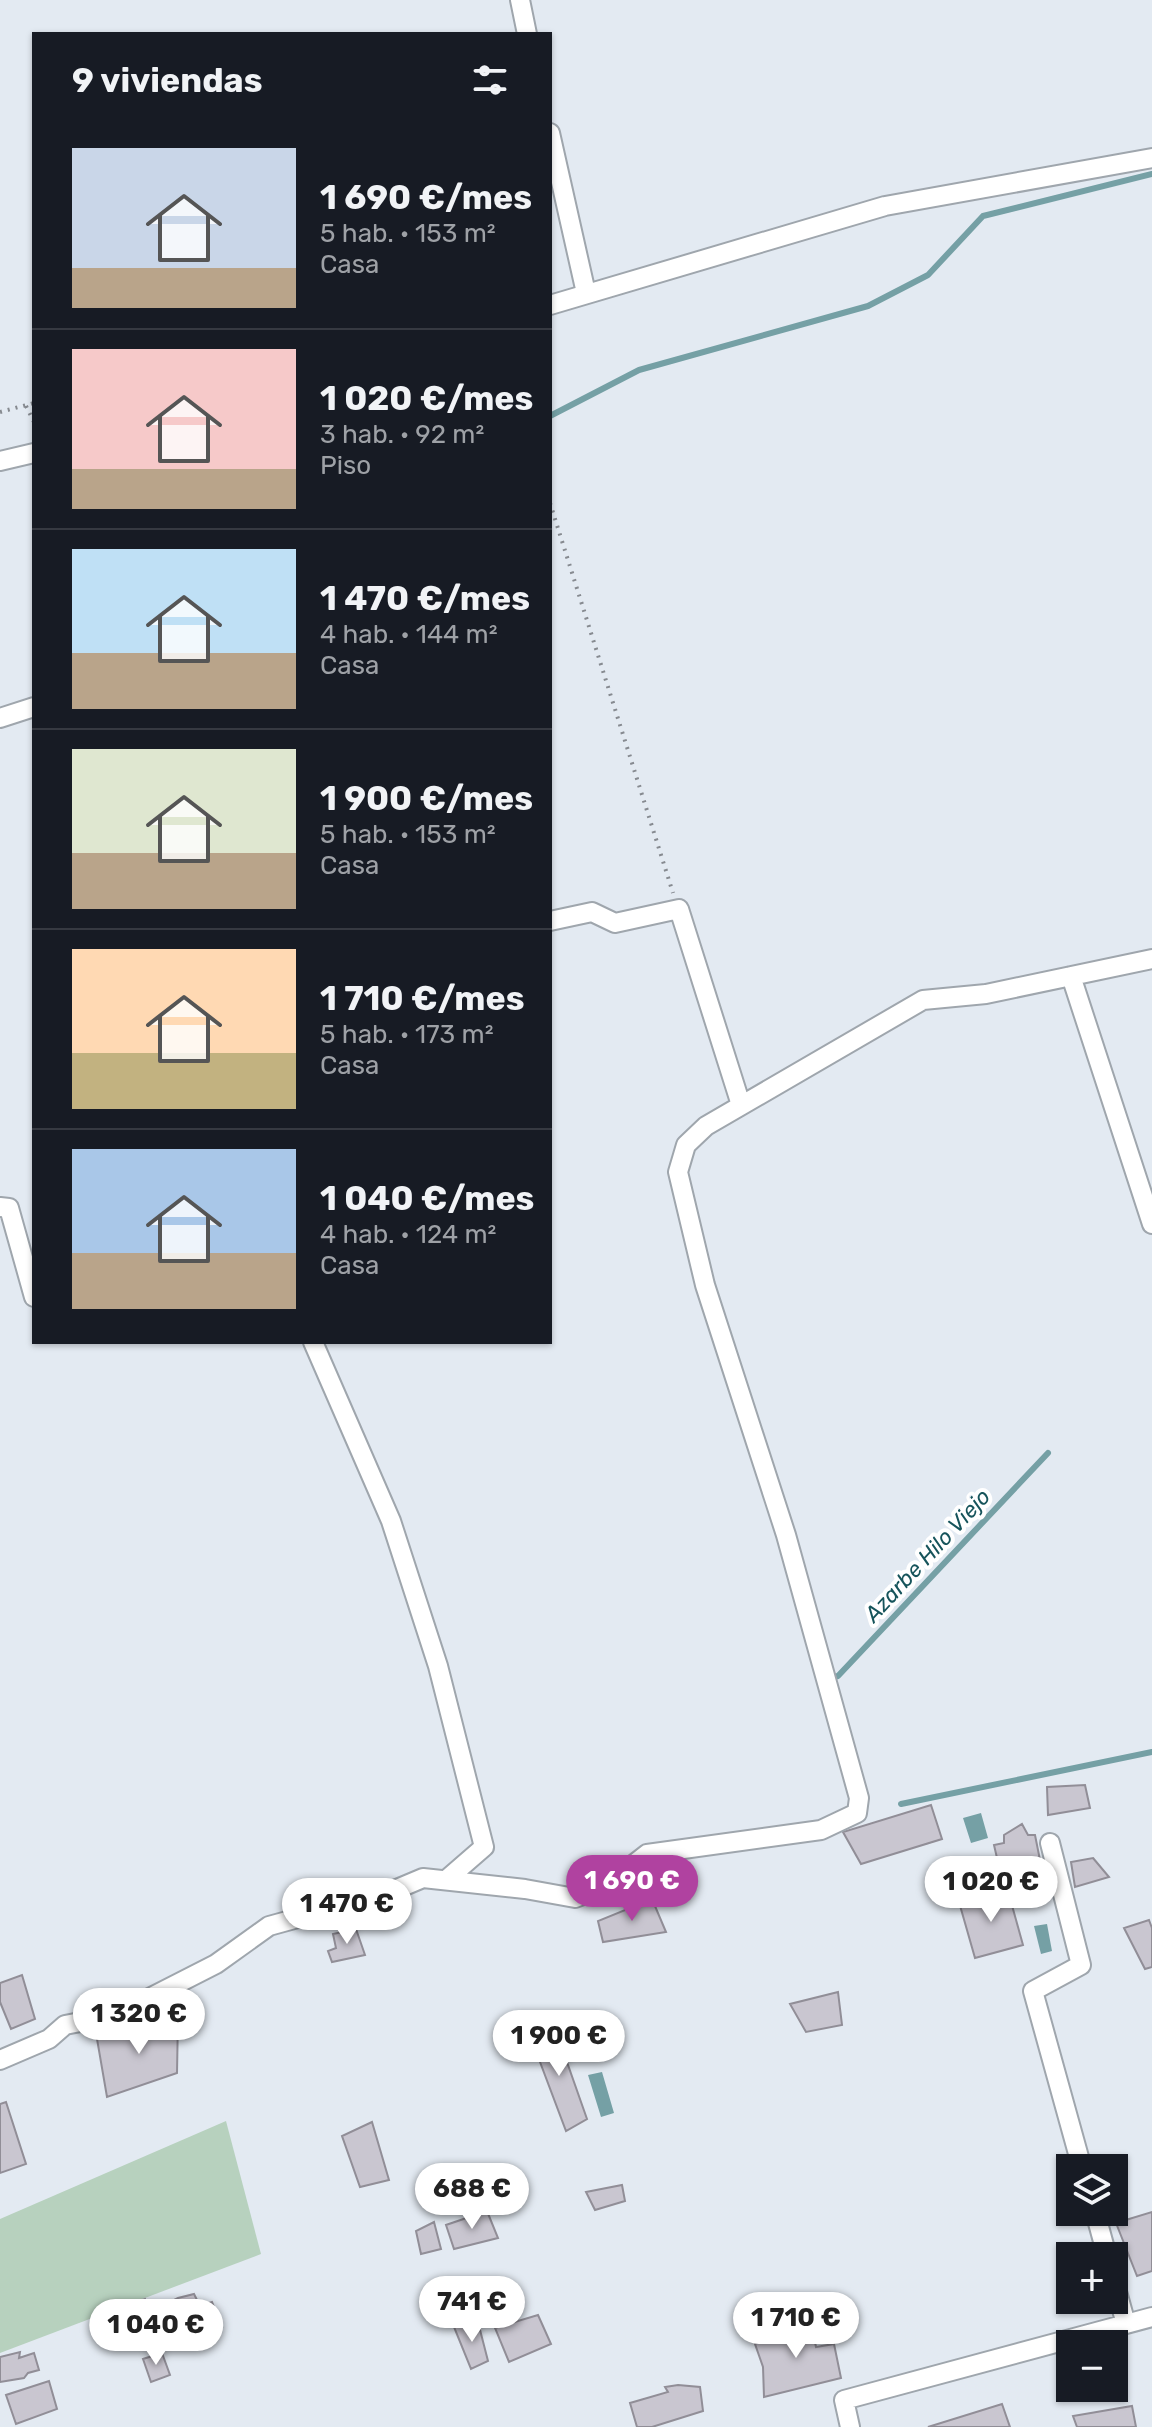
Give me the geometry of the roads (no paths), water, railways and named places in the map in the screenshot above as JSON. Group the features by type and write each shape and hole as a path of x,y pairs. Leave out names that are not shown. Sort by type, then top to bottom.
{"street":[{"path":"520,0 527,32"},
{"path":"552,142 586,293"},
{"path":"552,304 885,206 1152,158"},
{"path":"0,461 32,453"},
{"path":"0,718 32,708"},
{"path":"552,921 592,912 615,923 679,909 741,1105"},
{"path":"0,2060 49,2039 65,2025 116,2015 216,1964 269,1926 385,1894 423,1878 525,1889 575,1898 606,1886 647,1854 821,1830 857,1813 859,1798 795,1564 705,1285 678,1172 686,1145 706,1126 923,1000 986,994 1152,959"},
{"path":"1071,976 1152,1224"},
{"path":"0,1207 9,1208 32,1290"},
{"path":"314,1344 391,1521 438,1666 484,1847 446,1880"},
{"path":"1050,1843 1081,1965 1033,1991 1078,2154"},
{"path":"1123,2314 1126,2324"},
{"path":"850,2427 844,2400 1152,2317"}],"water":[{"path":"981,1813 988,1838 971,1843 963,1818"},
{"path":"1047,1924 1052,1951 1041,1954 1034,1926"},
{"path":"602,2072 614,2113 601,2117 588,2075"}],"waterway":[{"path":"552,415 639,370 868,306 928,275 983,216 1152,174"},
{"name":"Azarbe Hilo Viejo","path":"830,1678 838,1676 1048,1453"},
{"path":"901,1804 1152,1752"}]}
